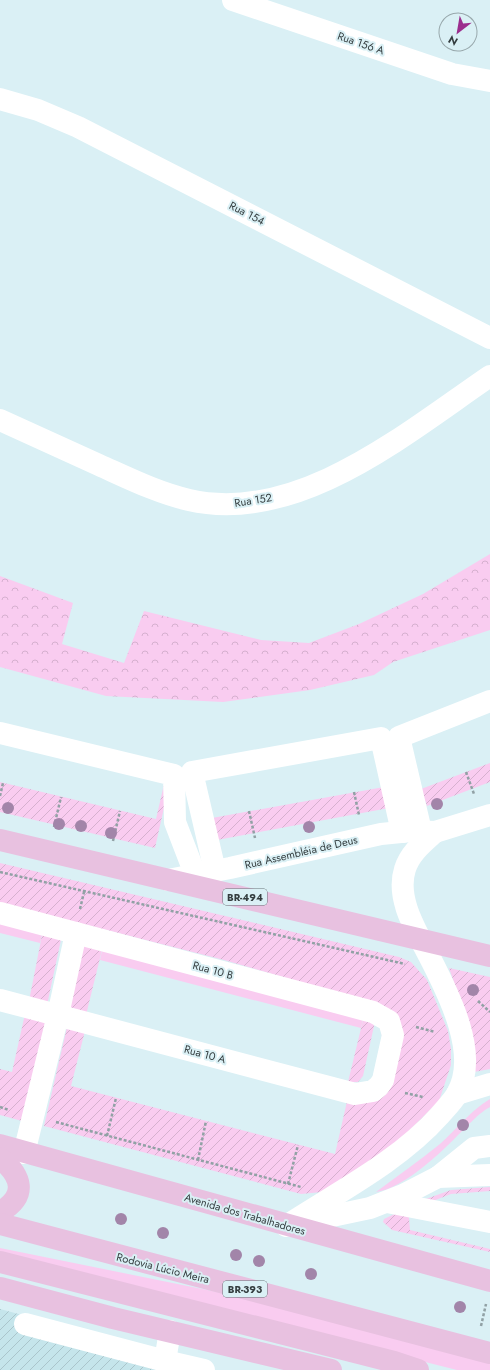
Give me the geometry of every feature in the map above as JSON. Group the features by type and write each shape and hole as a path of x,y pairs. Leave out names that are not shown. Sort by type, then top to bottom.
{"main road":[{"name":"BR-494","path":"0,840 420,938 490,956"},
{"name":"Avenida dos Trabalhadores","path":"0,1145 286,1226 488,1292"},
{"path":"0,1158 12,1169 17,1176 19,1184 18,1193 14,1201 0,1212"},
{"name":"Rodovia Lúcio Meira","path":"0,1224 490,1353"},
{"path":"0,1262 213,1315 418,1370"},
{"path":"0,1288 113,1318 332,1370"}],"street":[{"name":"Rua 156 A","path":"233,0 452,74 490,80"},
{"name":"Rua 154","path":"0,99 38,110 78,126 490,338"},
{"name":"Rua 152","path":"0,420 130,479 165,493 204,503 236,504 271,498 315,485 337,475 406,434 490,376"},
{"path":"419,832 399,737 490,701"},
{"path":"0,733 174,775 175,822 205,873"},
{"path":"205,873 192,772 380,738 419,832"},
{"name":"Rua Assembléia de Deus","path":"168,880 367,837 419,832 483,808"},
{"name":"Rua Assembléia de Deus","path":"419,832 412,855 405,869 403,878 404,898 420,938 451,1004 461,1032 465,1049 466,1064 463,1081 457,1094"},
{"name":"Rua 10 B","path":"0,913 373,1012 389,1021 393,1034 383,1080 379,1086"},
{"path":"24,1153 58,1015 76,933"},
{"name":"Rua 10 A","path":"0,1000 355,1094 373,1091 379,1086"},
{"path":"286,1226 400,1151 435,1120 457,1094 490,1084"},
{"path":"286,1226 350,1213 387,1202 438,1177 485,1144"},
{"path":"438,1177 490,1175"},
{"path":"387,1202 490,1222"},
{"path":"25,1324 204,1370"},
{"path":"165,1361 170,1331"}],"path":[{"path":"466,772 483,808"},
{"path":"0,796 3,783"},
{"path":"354,792 360,817"},
{"path":"53,832 61,797"},
{"path":"112,846 120,811"},
{"path":"249,811 256,842"},
{"path":"0,872 436,971"},
{"path":"379,1086 428,1099"},
{"path":"108,1136 116,1098"},
{"path":"0,1107 288,1184 306,1187"},
{"path":"198,1160 206,1121"},
{"path":"288,1184 298,1145"},
{"path":"480,1331 488,1292"}],"shaded area":[{"path":"0,1309 37,1319 213,1370 0,1370"}],"green space":[{"path":"490,554 490,630 393,662 374,675 310,690 223,702 106,696 0,667 0,576 73,603 62,644 124,663 144,611 261,640 309,643 359,624 423,594"},
{"path":"490,763 490,782 427,806 421,789"},
{"path":"165,780 170,781 155,848 0,812 0,782 156,819"},
{"path":"384,787 389,808 217,840 212,818"},
{"path":"0,863 399,957 411,962 427,980 448,1031 451,1049 451,1065 439,1101 397,1143 322,1192 301,1194 44,1126 68,1023 86,1027 71,1086 335,1154 348,1097 387,1089 379,1005 224,960 0,903"},
{"path":"0,919 43,930 40,943 0,933"},
{"path":"43,930 62,935 47,1005 29,1001"},
{"path":"83,940 103,946 86,1015 66,1010"},
{"path":"103,946 364,1016 361,1028 100,960"},
{"path":"449,968 490,977 490,1069 474,1072 466,1018"},
{"path":"25,1014 46,1019 22,1121 0,1115 0,1069 12,1072"},
{"path":"364,1016 373,1022 374,1026 363,1076 358,1082 348,1082"},
{"path":"490,1099 490,1107 477,1116 420,1170 397,1184 376,1192 440,1144 470,1115"},
{"path":"490,1187 490,1191 451,1194 425,1204 423,1200 451,1190"},
{"path":"403,1210 409,1218 410,1230 490,1249 490,1252 392,1230 383,1222 384,1219"},
{"path":"0,1248 217,1292 490,1361 490,1370 457,1370 0,1255"}]}
